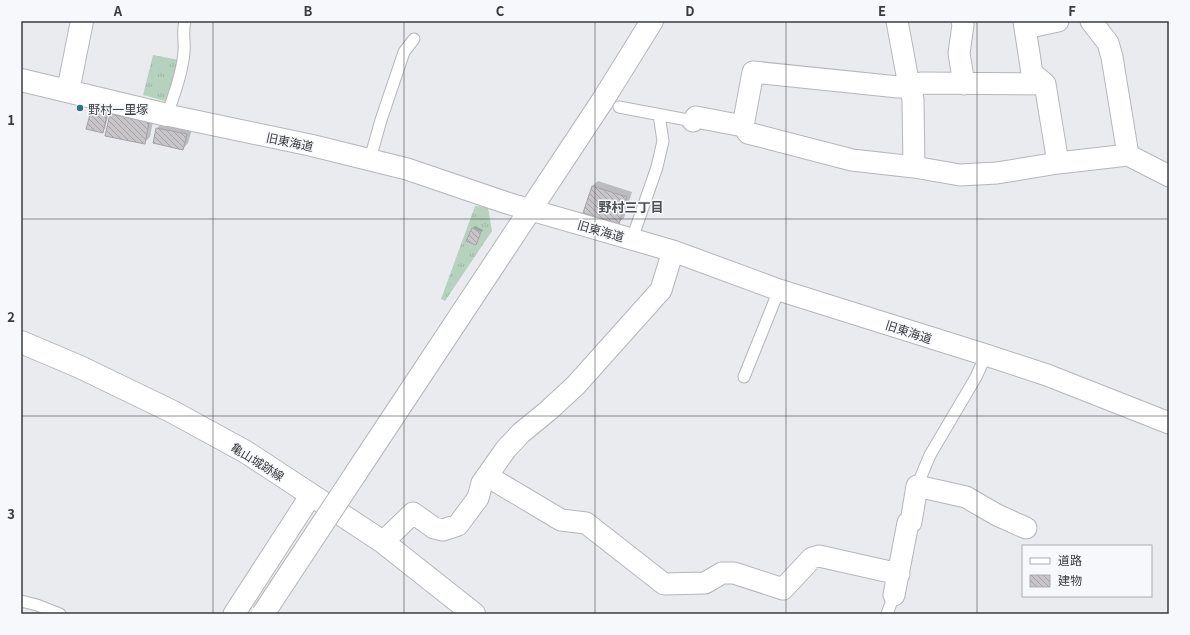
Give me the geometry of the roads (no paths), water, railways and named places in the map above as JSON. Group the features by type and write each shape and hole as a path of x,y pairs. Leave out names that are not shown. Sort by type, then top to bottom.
{"street":[{"path":"68,91 82,21"},
{"path":"263,614 601,103 652,21"},
{"path":"897,21 911,86 914,167"},
{"path":"962,21 963,25 959,53 964,84"},
{"path":"1058,21 1024,24 1032,73 1045,84 1058,163"},
{"path":"1091,21 1108,44 1112,57 1128,155"},
{"path":"743,126 753,72 898,87 911,86 921,83 1045,84"},
{"name":"旧東海道","path":"21,80 167,115 310,145 407,169 530,210 673,251 779,290 1047,375 1169,423"},
{"path":"693,121 696,117 743,126 748,133 852,160 914,167 960,175 997,173 1058,163 1128,155 1169,176"},
{"path":"383,542 413,513 434,528 443,530 458,525 478,498 482,483 506,449 522,432 576,385 661,290 673,251"},
{"name":"亀山城跡線","path":"21,342 80,367 171,410 246,452 383,542 474,614"},
{"path":"487,476 561,520 586,523 664,584 705,583 722,573 734,573 783,589 812,558 819,556 899,574"},
{"path":"890,604 899,574 908,523 911,522 916,486 966,497 998,516 1026,528"},
{"path":"234,614 311,495"}],"lane":[{"path":"167,115 180,76 184,52 183,28 185,21"},
{"path":"370,159 381,120 404,52 414,39"},
{"path":"619,107 693,121"},
{"path":"632,239 657,167 663,141 659,115"},
{"path":"744,377 779,290"},
{"path":"916,486 930,455 976,377 986,355"},
{"path":"21,601 37,605 60,614"}],"place":[{"name":"野村一里塚","path":"80,108"}],"district":[{"name":"野村三丁目","path":"631,206"}]}
